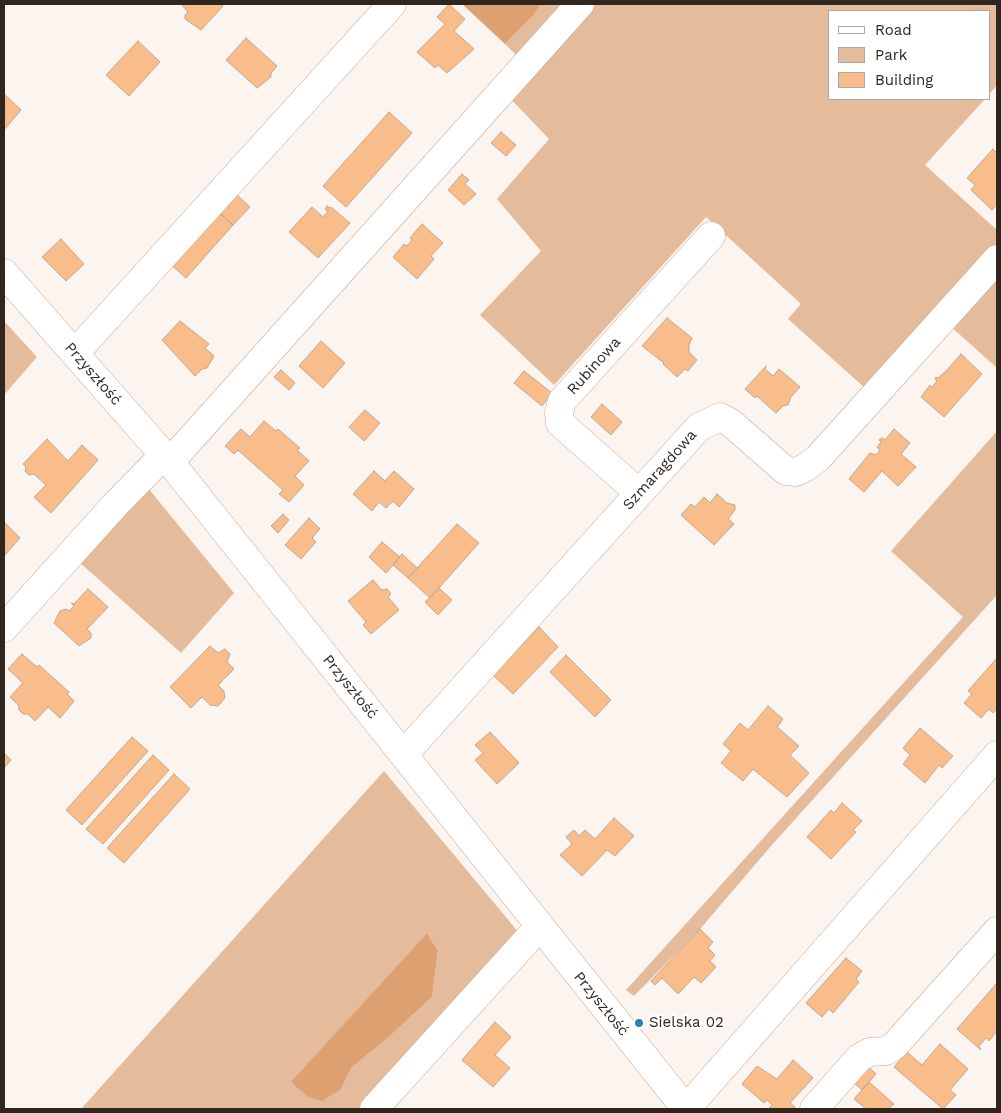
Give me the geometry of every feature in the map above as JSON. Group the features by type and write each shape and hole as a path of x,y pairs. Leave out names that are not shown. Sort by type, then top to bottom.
{"street":[{"path":"75,354 392,4"},
{"path":"4,628 115,505 167,459 580,4"},
{"name":"Rubinowa","path":"640,493 560,423 559,413 562,401 711,236"},
{"name":"Szmaragdowa","path":"404,754 699,427 720,417 731,423 786,471 796,472 806,468 818,458 997,259"},
{"name":"Przyszłość","path":"4,273 167,459 686,1109"},
{"path":"686,1109 997,755"},
{"path":"374,1109 539,926"},
{"path":"814,1109 859,1058 870,1052 886,1051 895,1045 997,931"}],"green space":[{"path":"541,4 997,4 997,85 991,92 991,10 828,10 828,100 984,100 925,165 997,230 997,243 866,389 788,319 801,304 706,217 554,385 480,315 541,251 497,199 549,139 508,96 522,61 505,44 533,16"},
{"path":"997,272 997,368 949,325"},
{"path":"4,321 37,357 4,395"},
{"path":"997,431 997,595 771,846 700,929 634,996 626,990 963,617 891,551"},
{"path":"148,488 234,593 181,653 78,561"},
{"path":"384,771 520,934 364,1109 81,1109","holes":["427,933 438,951 432,997 390,1036 351,1068 292,1082"]}],"shaded area":[{"path":"462,4 541,4 533,16 505,44"},
{"path":"427,933 438,951 432,997 390,1036 351,1068 340,1090 322,1101 308,1097 291,1082"}],"building":[{"path":"181,4 221,4 223,6 201,30 185,19 185,15 188,12"},
{"path":"449,4 465,19 454,31 474,49 447,73 438,65 435,68 417,52 445,24 437,17"},
{"path":"246,38 277,66 271,73 271,77 257,88 226,60"},
{"path":"138,41 160,62 129,96 106,75"},
{"path":"4,94 21,110 4,130"},
{"path":"389,112 412,133 346,207 323,186"},
{"path":"501,132 516,145 506,156 491,143"},
{"path":"993,149 997,153 997,204 992,210 971,190 975,185 967,178"},
{"path":"462,174 469,180 465,184 476,194 464,205 448,190"},
{"path":"234,192 250,207 233,225 217,211"},
{"path":"327,206 331,207 350,223 318,258 289,232 312,207 323,217 328,211 325,209"},
{"path":"217,211 233,225 186,278 170,264"},
{"path":"422,224 443,243 431,256 434,259 417,279 393,257 404,244 407,246 412,240 410,238"},
{"path":"61,239 84,264 66,281 42,257"},
{"path":"667,318 692,338 689,352 697,360 688,371 685,369 677,377 664,363 642,346"},
{"path":"180,321 209,344 205,348 214,356 207,368 202,369 195,376 162,340"},
{"path":"321,341 345,363 323,388 299,366"},
{"path":"961,354 982,374 944,417 921,397 930,385 932,387 937,381 936,377 938,378 947,370"},
{"path":"766,366 765,369 773,376 779,369 800,387 791,397 788,405 783,406 776,413 757,396 755,398 745,389"},
{"path":"281,370 295,383 289,390 274,377"},
{"path":"524,371 552,393 542,406 514,383"},
{"path":"602,404 622,422 611,435 591,417"},
{"path":"365,410 380,423 364,441 349,427"},
{"path":"264,421 276,431 278,429 300,448 297,450 309,461 295,476 304,485 289,502 279,494 283,490 238,450 234,454 225,446 241,429 250,437"},
{"path":"894,429 910,443 901,454 916,467 898,486 882,471 864,492 849,479 870,453 876,455 880,450 877,447 881,442 879,440 882,438 885,440"},
{"path":"47,439 68,461 82,445 98,460 51,513 34,497 46,485 34,474 29,475 25,471 26,467 23,464"},
{"path":"374,471 385,481 394,471 414,489 399,507 393,501 386,508 379,502 372,511 353,494"},
{"path":"717,494 727,503 735,505 735,510 728,519 734,524 714,545 681,515 691,504 695,507 704,497 710,503"},
{"path":"283,514 289,520 278,533 271,526"},
{"path":"309,518 320,529 312,538 316,542 301,559 285,545"},
{"path":"4,522 20,538 4,556"},
{"path":"457,524 479,543 430,598 408,578"},
{"path":"382,542 400,557 386,573 369,557"},
{"path":"402,554 417,568 408,578 393,565"},
{"path":"373,580 382,590 387,589 391,594 388,597 399,610 371,634 363,625 366,622 348,601"},
{"path":"439,588 452,600 438,615 425,602"},
{"path":"88,589 108,607 87,629 91,633 91,638 79,646 54,623 60,611 66,609 69,611 74,606 71,603 74,604"},
{"path":"539,627 558,647 513,694 493,675"},
{"path":"210,646 218,653 225,649 230,654 227,662 234,669 218,685 224,691 225,698 218,706 210,705 202,697 191,708 170,687"},
{"path":"22,654 37,667 39,665 69,692 67,694 74,701 60,718 48,707 35,721 28,714 23,714 19,710 19,706 10,697 23,683 8,669"},
{"path":"566,655 611,700 595,717 550,672"},
{"path":"997,658 997,708 993,713 989,709 981,718 964,703 972,694 968,691"},
{"path":"768,706 783,719 777,727 799,746 790,755 809,773 787,797 753,769 743,781 721,763 731,751 723,744 740,723 748,730"},
{"path":"920,728 953,756 942,768 939,765 925,783 903,764 910,755 903,748"},
{"path":"490,732 519,763 497,784 475,760 483,753 475,745"},
{"path":"132,737 148,751 82,825 66,810"},
{"path":"4,753 11,760 4,768"},
{"path":"153,755 169,770 103,844 86,829"},
{"path":"174,774 190,789 124,863 107,848"},
{"path":"842,803 862,821 853,830 856,832 831,859 807,837 831,810 834,813"},
{"path":"614,818 634,836 615,856 607,850 582,876 560,855 572,844 566,837 574,830 579,836 585,830 595,839"},
{"path":"700,929 713,942 708,948 715,955 710,961 716,967 701,983 694,977 678,994 662,978 655,985 651,981"},
{"path":"846,958 862,971 856,979 859,982 833,1013 829,1009 822,1017 806,1003"},
{"path":"997,983 997,1031 989,1041 986,1038 979,1046 981,1050 957,1029"},
{"path":"495,1022 511,1037 495,1055 510,1068 493,1087 462,1060"},
{"path":"940,1044 968,1069 950,1090 956,1095 943,1109 894,1067 907,1052 922,1065"},
{"path":"793,1060 813,1078 790,1103 795,1107 793,1109 768,1109 772,1105 767,1100 764,1103 742,1084 757,1066 777,1079"},
{"path":"866,1065 876,1074 862,1090 852,1081"},
{"path":"869,1082 894,1104 888,1109 866,1109 854,1099"}],"place":[{"name":"Sielska 02","path":"639,1023"}]}
